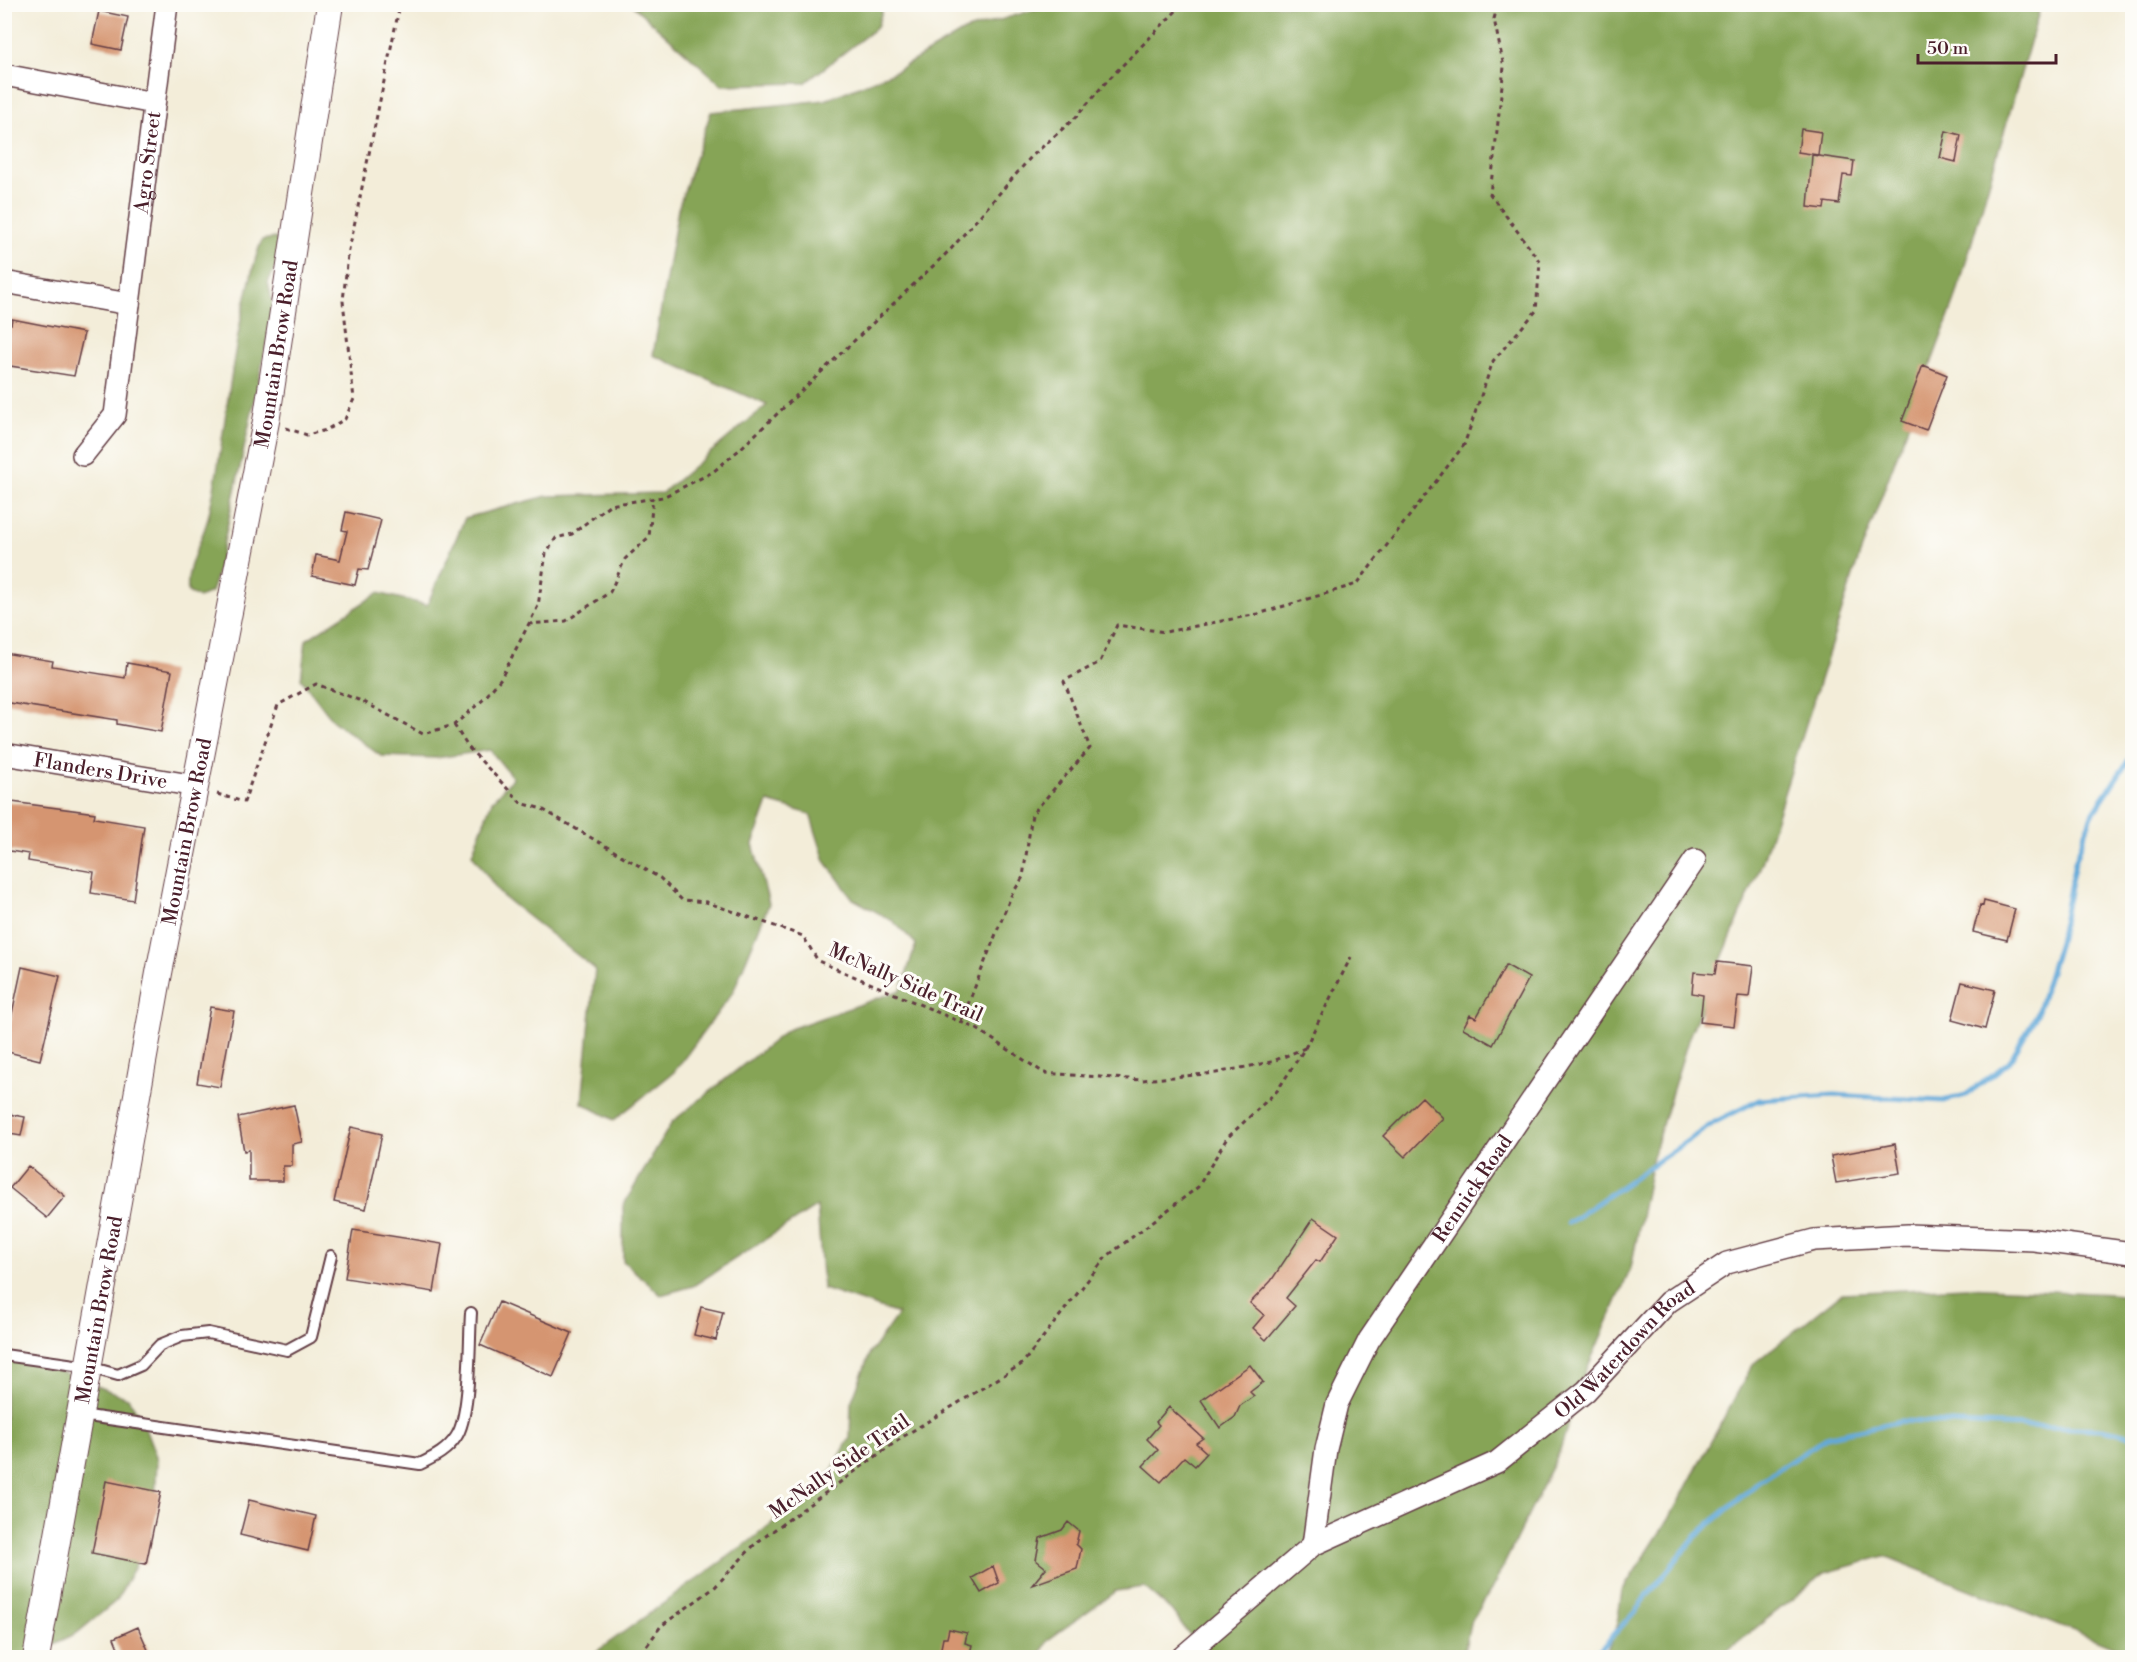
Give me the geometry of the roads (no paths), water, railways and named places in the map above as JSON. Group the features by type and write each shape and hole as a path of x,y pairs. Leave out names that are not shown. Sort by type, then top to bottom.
{"street":[{"name":"Mountain Brow Road","path":"36,1658 196,786 267,416 330,4"},
{"name":"Agro Street","path":"83,455 115,414 167,13"},
{"path":"4,75 154,103"},
{"path":"4,282 129,304"},
{"name":"Flanders Drive","path":"4,754 196,786"},
{"name":"Rennick Road","path":"1313,1545 1326,1449 1337,1404 1369,1340 1695,860"},
{"name":"Old Waterdown Road","path":"1181,1658 1313,1545 1497,1462 1586,1391 1668,1302 1727,1263 1814,1240 1908,1235 2034,1240 2133,1253"}],"lane":[{"path":"4,1355 89,1367 118,1375 141,1365 160,1346 182,1336 208,1333 287,1350 311,1337 331,1256"},
{"path":"81,1415 420,1464 441,1454 457,1436 464,1413 471,1313"}],"waterway":[{"path":"1568,1223 1715,1122 1759,1100 1834,1095 1943,1101 1966,1095 2009,1062 2037,1014 2059,942 2075,862 2092,815 2132,755"},
{"path":"1593,1658 1635,1611 1694,1538 1757,1483 1829,1436 1901,1421 2102,1429 2132,1436"}]}
